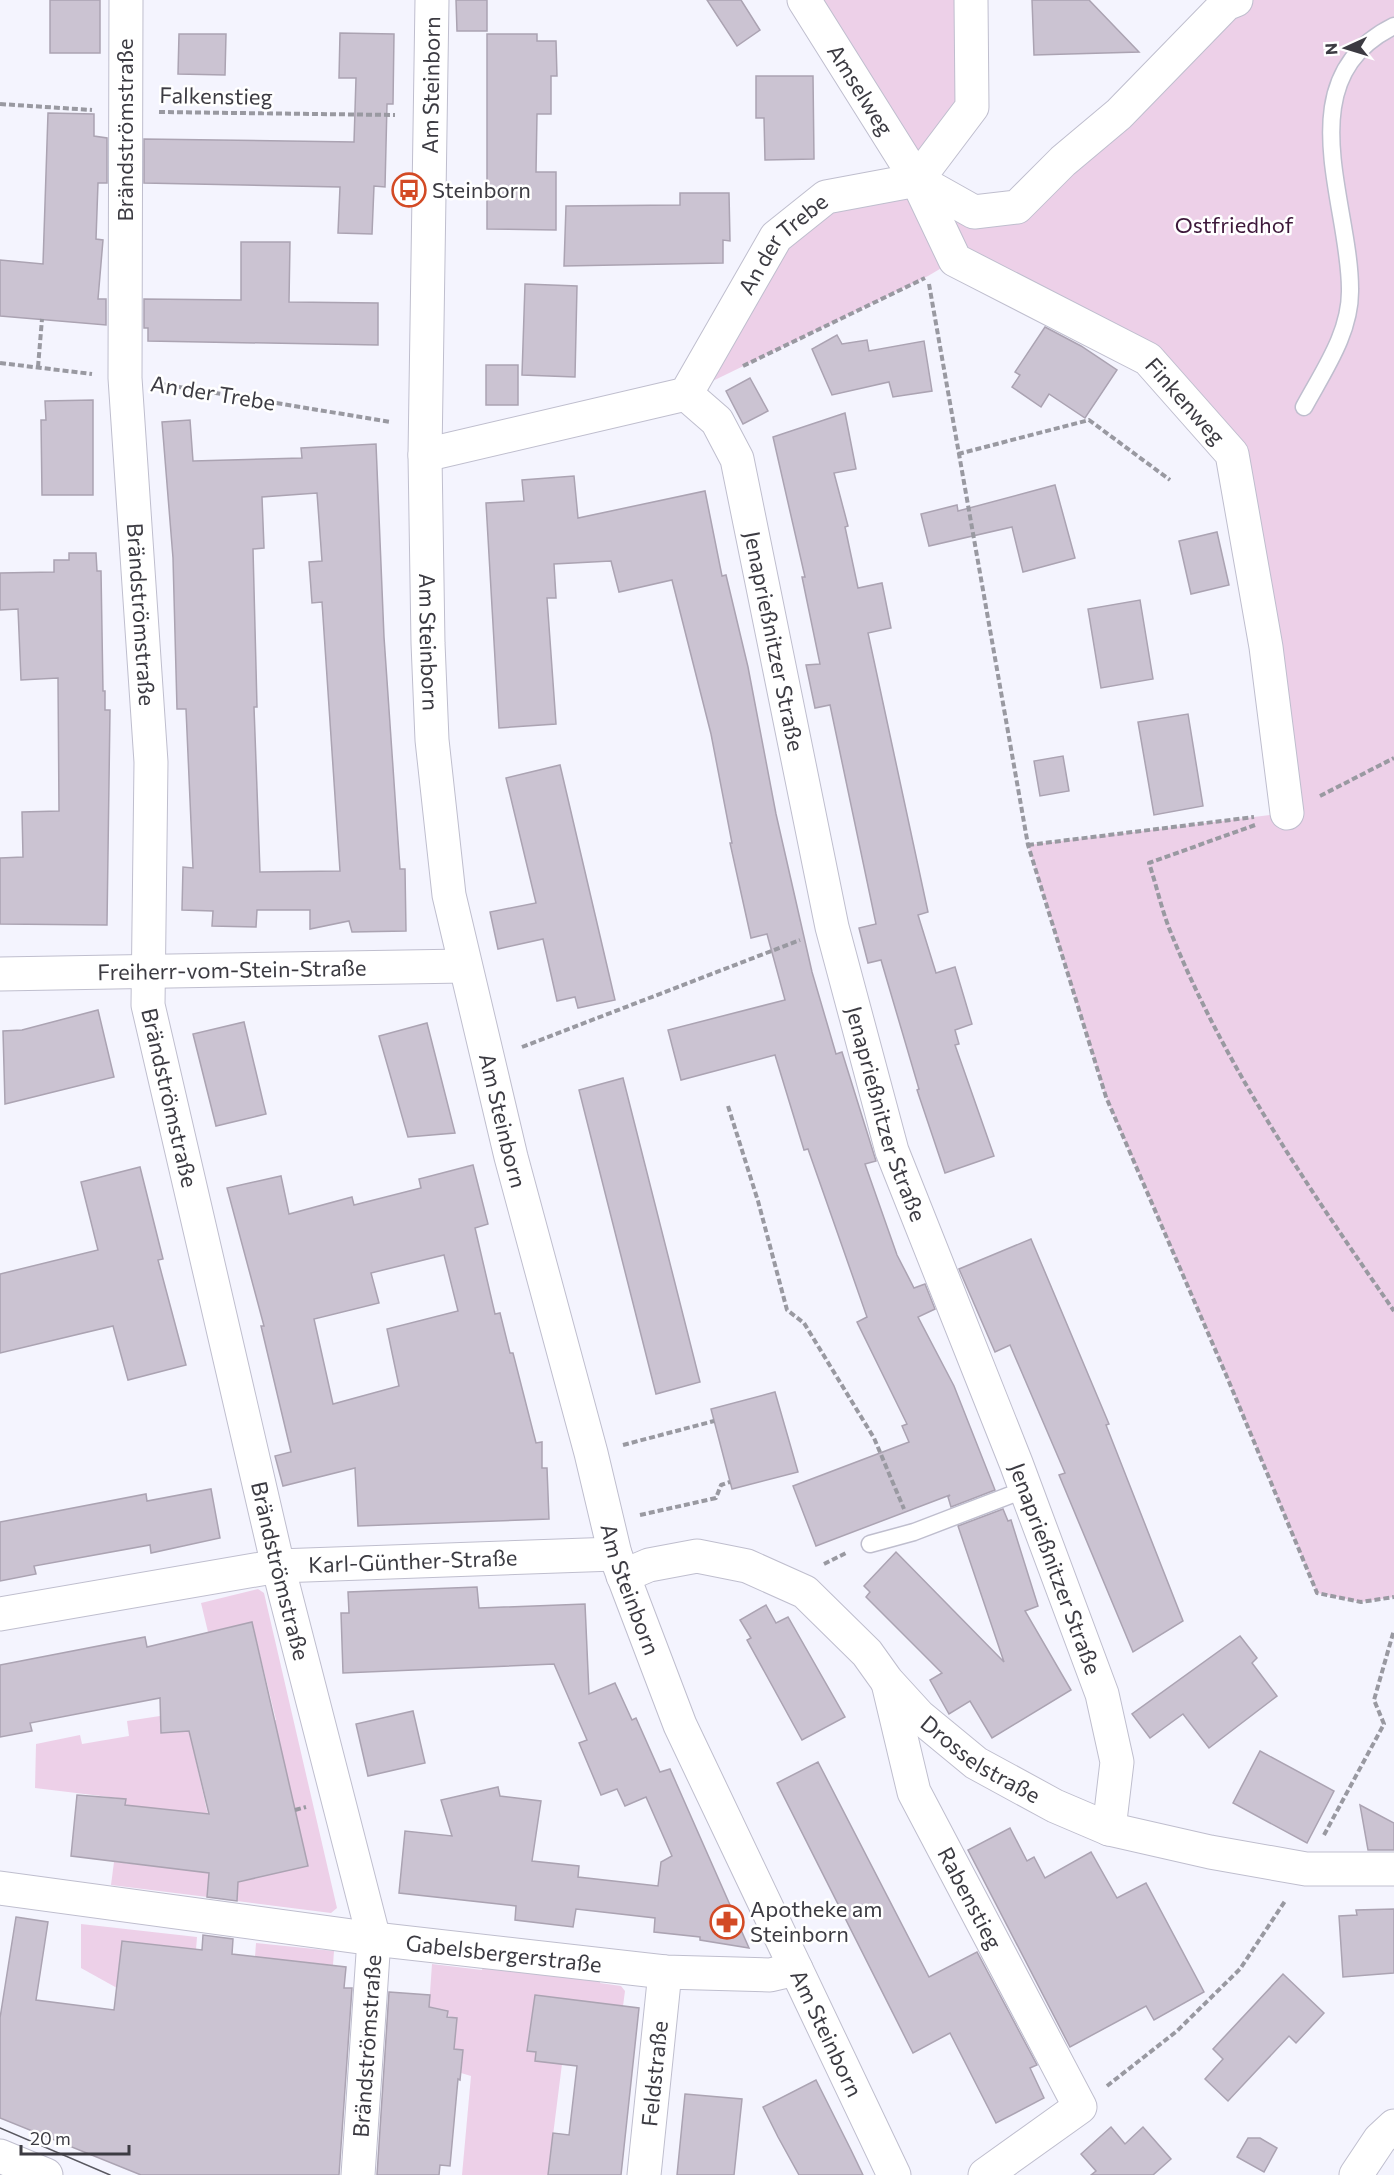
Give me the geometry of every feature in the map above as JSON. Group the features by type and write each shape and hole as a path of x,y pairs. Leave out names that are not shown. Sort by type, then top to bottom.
{"street":[{"name":"Brändströmstraße","path":"126,0 125,378 151,762 148,1005 278,1566 374,1939 358,2175"},
{"name":"Am Steinborn","path":"432,0 425,441 432,740 449,895 464,966 511,1157 619,1565 680,1725 894,2175"},
{"name":"Amselweg","path":"804,0 917,180"},
{"path":"971,0 972,107 917,180 974,212 1017,207 1063,161 1119,114 1230,1"},
{"name":"An der Trebe","path":"686,394 776,237 826,197 917,180"},
{"name":"Finkenweg","path":"917,180 955,260 1148,359 1232,454 1266,647 1287,813"},
{"path":"425,441 686,394"},
{"name":"Jenaprießnitzer Straße","path":"686,394 717,421 737,459 832,927 892,1151 1026,1489 1102,1694 1118,1762 1109,1829"},
{"name":"Freiherr-vom-Stein-Straße","path":"0,974 464,966"},
{"name":"Drosselstraße","path":"619,1565 649,1565 697,1556 747,1566 805,1592 867,1653 887,1681 919,1716 976,1763 1055,1806 1109,1829 1210,1852 1306,1869 1394,1869"},
{"name":"Karl-Günther-Straße","path":"0,1614 278,1566 619,1565"},
{"name":"Rabenstieg","path":"887,1681 914,1792 1080,2107"},
{"name":"Gabelsbergerstraße","path":"0,1888 374,1939 664,1972 770,1975 796,1969"},
{"name":"Feldstraße","path":"644,2175 664,1972"},
{"path":"985,2175 1080,2107"},
{"path":"1356,2175 1380,2139 1394,2126"},
{"path":"0,2156 46,2175"}],"lane":[{"path":"1304,407 1344,332 1351,289 1331,159 1330,116 1344,73 1362,49 1394,26"},
{"path":"870,1544 914,1532 1026,1489"}],"path":[{"name":"Falkenstieg","path":"0,104 124,111 431,116"},
{"path":"738,369 928,276 1028,845 1106,1097 1317,1593 1361,1602 1394,1597"},
{"path":"38,367 42,319"},
{"name":"An der Trebe","path":"0,363 125,378 425,441"},
{"path":"958,454 1089,420 1170,480"},
{"path":"1394,758 1287,813 1149,863 1169,927 1229,1058 1318,1202 1394,1311"},
{"path":"1028,845 1287,813"},
{"path":"558,1033 832,927"},
{"path":"728,1106 758,1201 787,1310 804,1323 874,1438 914,1532"},
{"path":"591,1453 714,1421"},
{"path":"607,1522 716,1498 721,1485 730,1482"},
{"path":"805,1592 825,1562 870,1544"},
{"path":"1080,2107 1177,2031 1240,1968 1306,1869 1384,1724 1374,1700 1394,1630"}],"green space":[{"path":"804,0 971,0 972,107 917,180"},
{"name":"Ostfriedhof","path":"1236,0 1394,0 1394,1597 1361,1602 1317,1593 1106,1097 1028,845 1287,813 1232,454 1148,359 955,260 928,276 686,394 716,340 826,197 917,180 1017,206"},
{"path":"258,1589 264,1593 337,1908 331,1913 237,1901 238,1882 308,1865 284,1765 235,1730 276,1720 252,1622 208,1632 201,1603"},
{"path":"160,1716 161,1733 189,1731 208,1815 125,1806 126,1799 35,1788 36,1744 80,1735 82,1744 129,1736 127,1721"},
{"path":"114,1862 209,1872 207,1897 111,1885"},
{"path":"81,1924 197,1937 196,1950 122,1941 117,1988 81,1968"},
{"path":"256,1943 334,1951 333,1965 255,1957"},
{"path":"484,1952 603,1965 600,1983 621,1986 625,1991 623,2006 535,1995 527,2051 536,2052 535,2061 552,2063 553,2055 563,2056 548,2175 462,2175 471,2076 461,2073 463,2050 454,2049 457,2018 429,2007 432,1964 482,1970"}],"building":[{"path":"50,0 100,0 100,53 50,53"},
{"path":"456,0 487,0 487,31 457,31"},
{"path":"707,0 741,0 760,30 737,46"},
{"path":"1032,0 1089,0 1139,52 1034,55"},
{"path":"340,33 394,34 393,104 387,104 385,187 374,186 372,234 338,233 340,187 144,183 144,139 354,142 356,78 339,78"},
{"path":"179,34 226,34 225,75 178,74"},
{"path":"487,34 537,34 537,41 556,41 557,76 551,76 551,114 537,114 536,172 556,172 556,230 487,229"},
{"path":"756,76 813,76 814,159 765,160 764,118 756,118"},
{"path":"48,113 94,114 94,136 107,138 107,183 98,183 96,239 103,240 98,299 106,299 106,325 0,316 0,260 43,264"},
{"path":"680,193 729,193 730,241 723,240 723,263 564,266 566,206 680,205"},
{"path":"241,242 290,242 289,302 378,303 378,345 148,341 148,328 144,328 144,299 241,300"},
{"path":"525,284 577,286 575,377 522,375"},
{"path":"1045,327 1081,346 1117,370 1085,418 1049,394 1041,407 1012,387 1020,375 1015,372"},
{"path":"837,335 842,344 867,340 869,351 924,341 932,391 893,397 889,382 832,395 812,349"},
{"path":"486,365 518,365 518,405 486,405"},
{"path":"750,378 768,411 743,424 726,391"},
{"path":"93,400 93,495 42,495 41,420 46,420 45,401"},
{"path":"845,413 856,469 834,473 848,526 845,527 858,588 882,583 891,628 868,633 928,912 918,915 936,973 955,967 972,1024 955,1030 959,1044 955,1045 994,1156 945,1173 917,1090 919,1089 881,960 868,963 859,928 876,924 830,705 815,708 806,665 820,664 802,577 805,577 773,437"},
{"path":"190,420 193,461 302,458 301,448 376,444 384,637 400,869 405,869 406,931 352,932 349,921 310,929 310,910 257,910 256,927 212,926 213,911 182,910 183,867 193,868 186,709 177,709 173,558 162,422","holes":["317,493 322,561 309,562 312,603 322,602 340,871 260,872 254,707 257,707 253,549 264,548 262,497"]},
{"path":"574,476 578,518 705,491 722,576 726,575 748,667 776,814 812,972 836,1054 842,1052 876,1161 865,1164 897,1255 914,1288 925,1284 935,1309 918,1317 954,1386 995,1490 951,1507 948,1497 950,1495 816,1546 793,1486 909,1442 902,1426 907,1424 857,1322 867,1317 808,1149 804,1150 775,1055 681,1080 668,1030 785,1000 767,934 751,938 730,843 732,843 711,734 672,580 619,592 611,561 554,564 556,598 547,598 556,724 499,728 486,503 524,501 522,480"},
{"path":"1055,485 1075,558 1023,572 1012,527 929,546 921,514 957,505 958,511"},
{"path":"1217,532 1229,585 1191,594 1179,541"},
{"path":"69,553 96,553 97,571 101,571 103,691 105,691 105,710 110,710 107,925 0,924 0,858 23,857 22,812 59,811 58,678 21,680 18,609 0,610 0,573 54,572 54,560 69,560"},
{"path":"1140,600 1153,679 1101,688 1088,609"},
{"path":"1188,714 1203,806 1154,815 1138,722"},
{"path":"1063,756 1069,791 1040,796 1034,761"},
{"path":"560,765 615,1000 578,1008 575,997 557,1001 543,939 498,949 490,912 536,903 506,778"},
{"path":"98,1010 114,1077 5,1104 3,1031 22,1030"},
{"path":"244,1022 266,1114 216,1126 193,1034"},
{"path":"427,1023 455,1133 408,1137 379,1036"},
{"path":"623,1078 700,1382 656,1394 579,1090"},
{"path":"473,1165 488,1224 475,1228 495,1314 500,1313 510,1353 513,1353 536,1443 542,1442 542,1468 547,1468 549,1519 358,1526 355,1468 283,1486 275,1456 291,1452 261,1326 264,1326 227,1188 281,1176 289,1214 352,1197 354,1205 421,1188 419,1179","holes":["444,1255 458,1311 387,1329 399,1386 333,1404 314,1319 379,1303 371,1273"]},
{"path":"140,1167 163,1259 158,1260 186,1365 128,1380 113,1326 0,1353 0,1274 98,1250 81,1182"},
{"path":"1031,1239 1109,1424 1106,1425 1183,1621 1133,1652 1059,1475 1065,1473 1010,1345 995,1352 959,1269"},
{"path":"775,1392 798,1472 732,1489 711,1409"},
{"path":"211,1489 220,1538 151,1553 150,1545 34,1566 36,1574 0,1581 0,1522 146,1494 147,1501"},
{"path":"1003,1509 1008,1521 1011,1520 1038,1606 1025,1611 1071,1690 992,1738 970,1701 949,1714 930,1680 942,1673 866,1597 870,1592 864,1586 896,1552 1004,1662 958,1526"},
{"path":"477,1587 479,1608 585,1604 589,1694 615,1683 632,1720 636,1718 660,1772 670,1769 749,1948 700,1940 700,1937 654,1932 655,1918 576,1909 573,1927 515,1920 516,1906 399,1893 405,1831 452,1836 441,1800 498,1787 500,1796 541,1801 532,1861 579,1866 578,1877 658,1886 661,1862 672,1856 646,1797 625,1806 617,1789 601,1795 579,1743 587,1740 554,1664 343,1673 341,1613 349,1613 348,1592"},
{"path":"766,1605 776,1623 788,1617 845,1717 802,1740 747,1640 751,1638 740,1620"},
{"path":"252,1622 308,1866 238,1882 237,1901 207,1897 209,1873 71,1856 77,1795 126,1799 125,1805 209,1814 189,1731 161,1733 160,1698 30,1723 32,1731 0,1737 0,1665 145,1637 147,1647"},
{"path":"1240,1636 1257,1658 1252,1663 1277,1696 1209,1748 1183,1714 1150,1738 1132,1714"},
{"path":"413,1711 425,1763 368,1776 356,1724"},
{"path":"1260,1751 1334,1791 1307,1843 1233,1803"},
{"path":"818,1762 929,1977 977,1952 1037,2065 1030,2068 1044,2098 996,2123 950,2033 913,2053 777,1783"},
{"path":"1360,1805 1394,1823 1394,1850 1368,1850"},
{"path":"1010,1828 1027,1861 1034,1857 1045,1878 1091,1852 1117,1898 1146,1883 1204,1992 1154,2020 1146,2006 1070,2047 968,1850"},
{"path":"1394,1909 1394,1973 1343,1977 1339,1916 1357,1915 1356,1910"},
{"path":"16,1917 48,1922 36,2000 114,2010 122,1941 202,1950 203,1935 233,1939 232,1954 346,1967 344,1988 352,1988 339,2175 141,2175 0,2118 0,2018"},
{"path":"1283,1974 1324,2013 1296,2043 1289,2036 1228,2101 1205,2079 1223,2059 1213,2049"},
{"path":"389,1992 430,1995 429,2007 448,2011 447,2017 457,2018 454,2049 463,2050 460,2080 458,2079 450,2166 440,2165 439,2175 377,2175"},
{"path":"535,1995 639,2008 621,2175 548,2175 553,2133 569,2135 577,2066 535,2061 536,2052 527,2051"},
{"path":"816,2080 863,2175 799,2175 763,2107"},
{"path":"685,2094 742,2099 734,2175 677,2175"},
{"path":"1111,2127 1125,2144 1143,2127 1171,2159 1153,2175 1091,2175 1096,2171 1081,2154"},
{"path":"1248,2138 1260,2138 1277,2148 1264,2172 1237,2157"}],"tram line":[{"path":"0,2128 110,2175"}],"place":[{"name":"Steinborn","path":"409,190"},
{"name":"Apotheke am Steinborn","path":"727,1922"}]}
